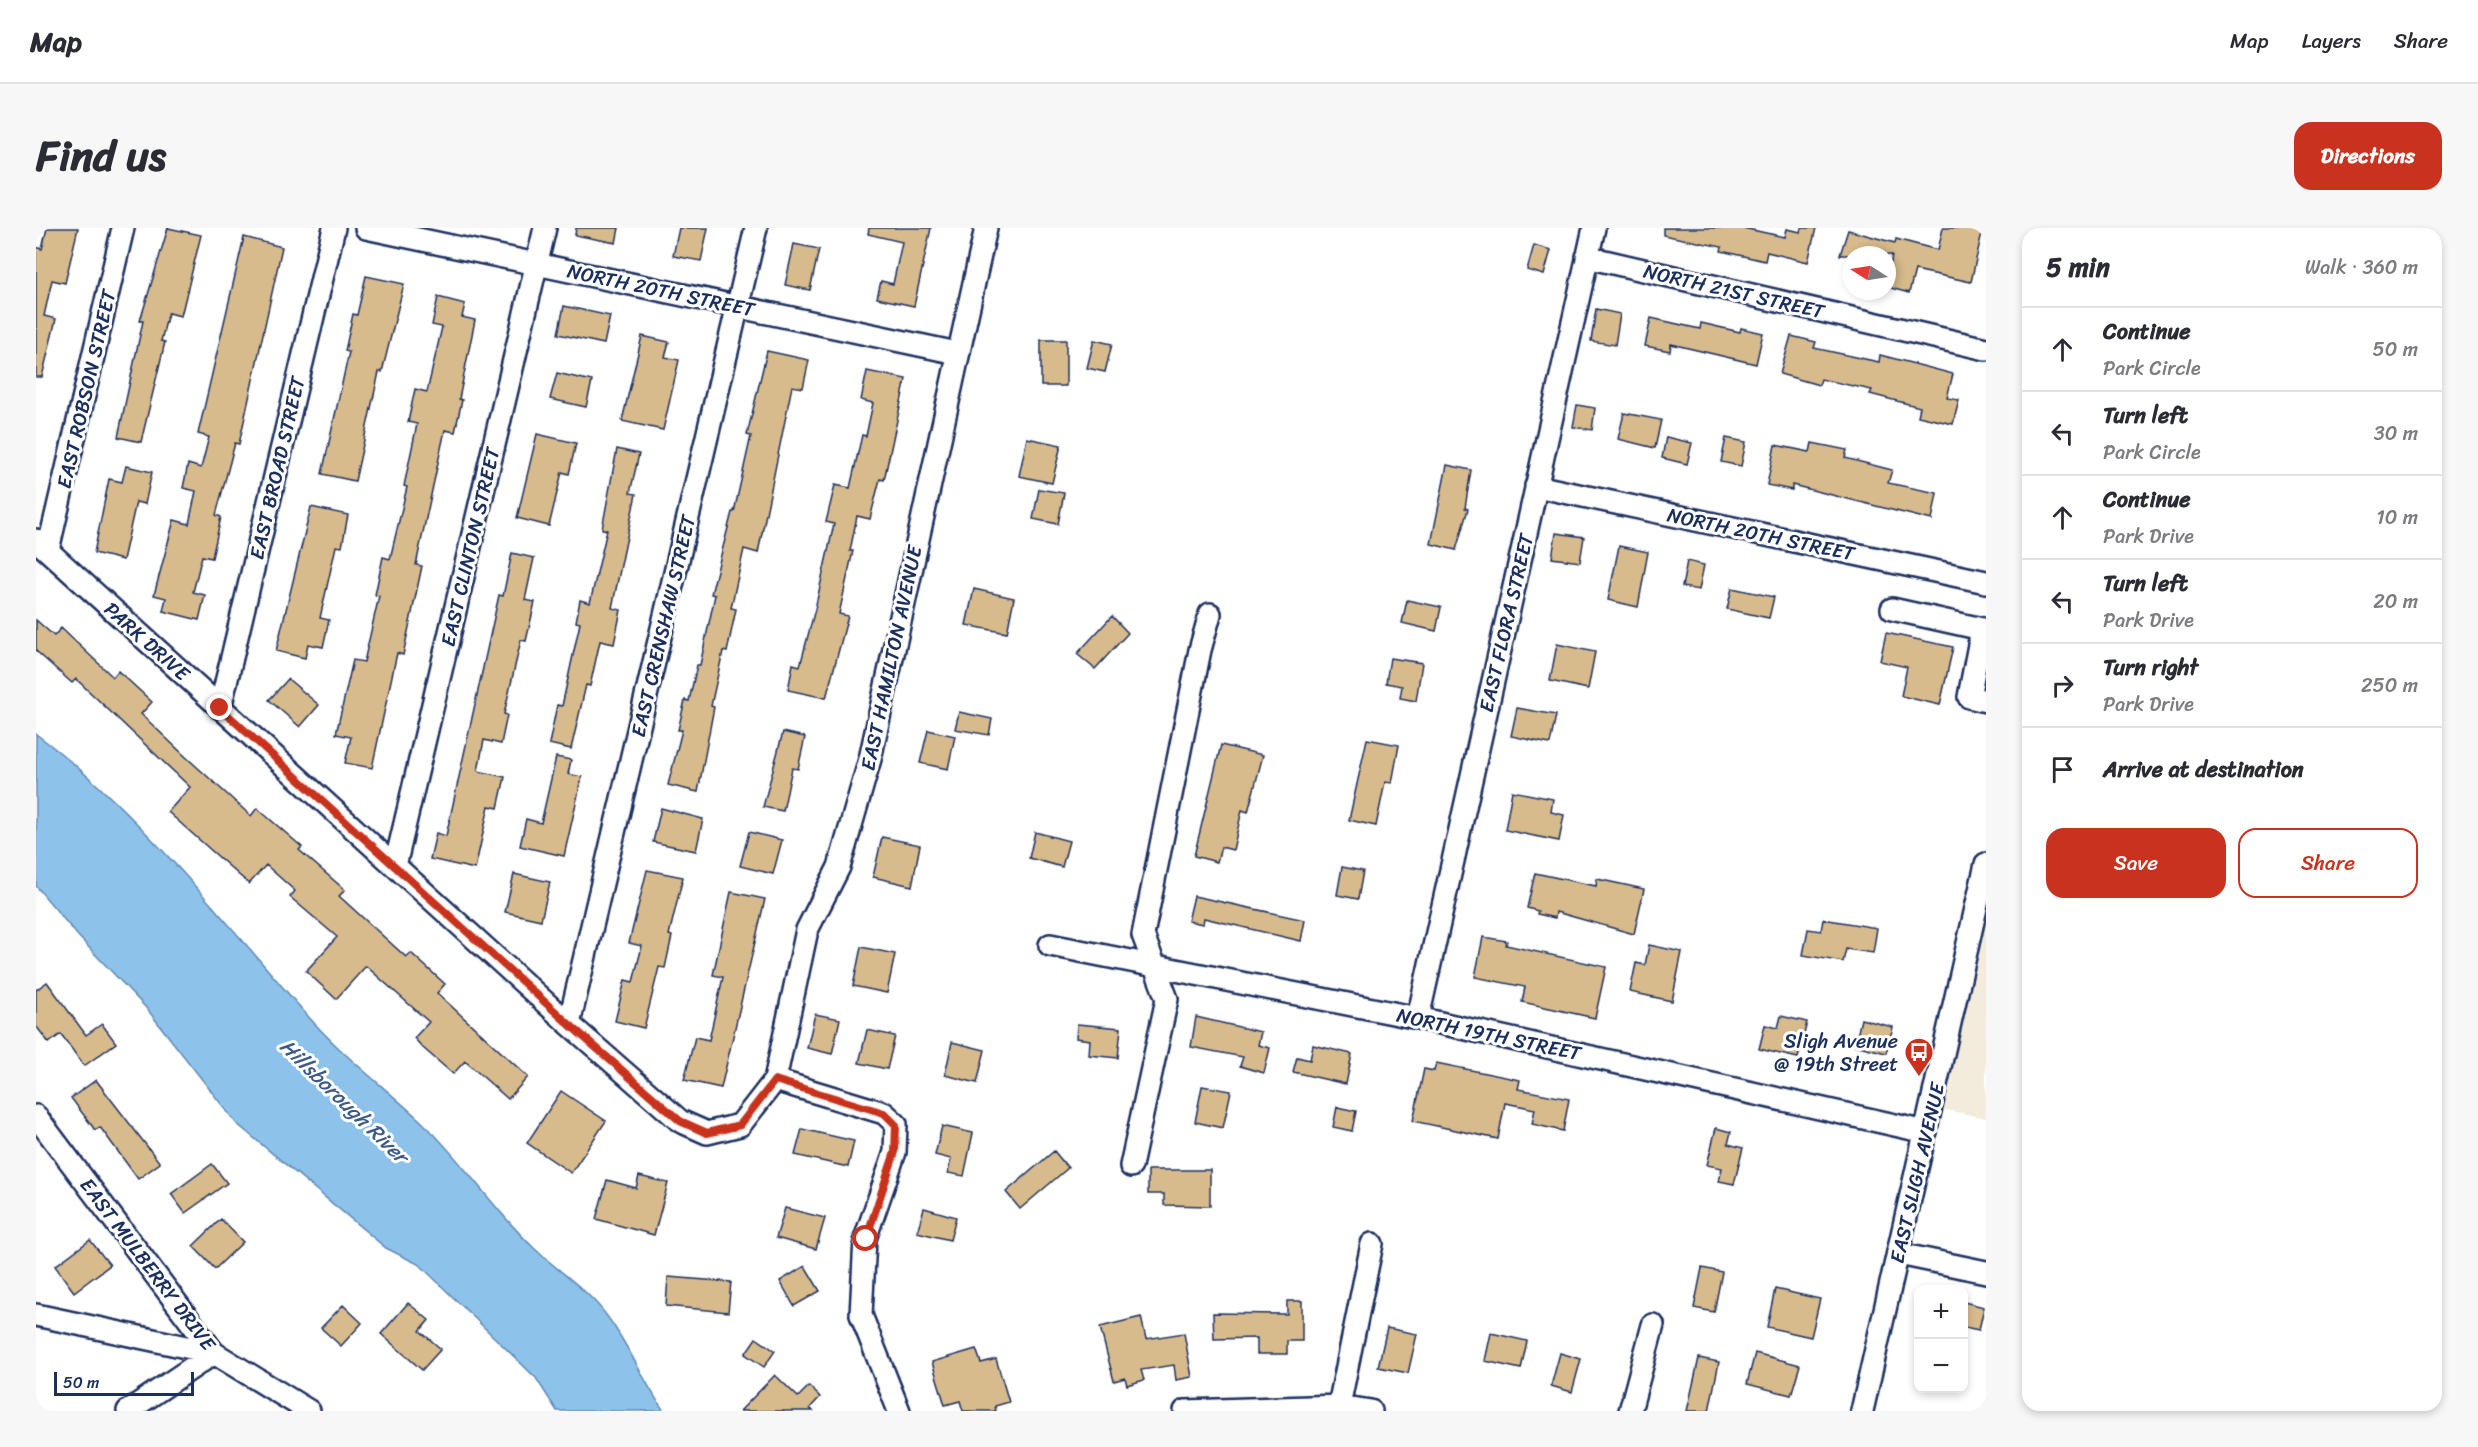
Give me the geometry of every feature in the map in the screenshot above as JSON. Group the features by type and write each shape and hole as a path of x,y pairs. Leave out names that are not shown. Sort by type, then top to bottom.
{"street":[{"name":"EAST ROBSON STREET","path":"42,545 123,228"},
{"name":"EAST BROAD STREET","path":"220,708 334,228"},
{"name":"NORTH 20TH STREET","path":"366,228 957,353"},
{"name":"EAST CLINTON STREET","path":"395,866 545,228"},
{"name":"EAST CRENSHAW STREET","path":"569,1024 756,228"},
{"name":"EAST HAMILTON AVENUE","path":"775,1080 807,930 839,867 870,759 986,228"},
{"name":"EAST FLORA STREET","path":"1418,1018 1594,228"},
{"name":"NORTH 21ST STREET","path":"1587,257 1986,349"},
{"name":"NORTH 20TH STREET","path":"1536,486 1986,582"},
{"name":"PARK DRIVE","path":"42,545 569,1024 680,1121 707,1133 740,1125 775,1080"},
{"path":"1892,609 1982,629 1969,697 1986,701"},
{"path":"1131,1167 1167,999 1143,935 1200,650 1210,614"},
{"name":"EAST SLIGH AVENUE","path":"1862,1411 1986,864"},
{"name":"NORTH 19TH STREET","path":"1050,945 1418,1018 1926,1132"},
{"path":"775,1080 884,1113 896,1125 895,1152 866,1239 861,1315 899,1411"},
{"name":"EAST MULBERRY DRIVE","path":"36,1116 214,1353 309,1411"},
{"path":"1339,1406 1372,1244"},
{"path":"1899,1254 1986,1272"},
{"path":"36,1315 214,1353"},
{"path":"1630,1411 1653,1325"},
{"path":"128,1411 214,1353"},
{"path":"1185,1411 1339,1406 1371,1411"}],"shaded area":[{"path":"1986,901 1986,1118 1941,1109"}],"water":[{"name":"Hillsborough River","path":"36,734 109,796 144,831 212,905 320,1030 423,1123 520,1234 593,1299 617,1330 664,1411 557,1411 536,1378 420,1265 386,1248 236,1123 147,1009 78,936 36,886"}],"building":[{"path":"47,228 78,228 65,283 52,280 44,316 56,319 42,377 36,377 36,247 42,249"},
{"path":"168,228 201,235 181,316 168,313 161,341 165,342 141,442 118,437 143,321 140,321"},
{"path":"576,228 619,228 616,243 575,235"},
{"path":"679,228 708,228 701,261 673,256"},
{"path":"869,228 931,228 914,306 877,298 881,281 893,284 902,242 868,234"},
{"path":"1663,228 1743,228 1785,237 1787,229 1801,232 1802,228 1816,228 1808,262 1767,252 1765,261 1721,251 1722,247 1663,235"},
{"path":"1943,228 1983,228 1971,282 1915,270 1909,293 1896,289 1896,246 1843,246 1848,230 1895,243 1896,239 1938,250"},
{"path":"244,237 282,247 239,444 235,443 216,515 221,517 212,558 202,556 193,592 205,595 199,620 163,611 166,598 154,595 174,520 189,524 196,491 183,488 188,464 201,468 209,437 198,434"},
{"path":"794,244 819,249 810,290 785,285"},
{"path":"1534,245 1551,250 1544,275 1527,270"},
{"path":"366,276 404,284 382,372 379,372 355,481 322,474 349,352 345,351 353,314 357,315"},
{"path":"438,297 465,304 462,317 475,320 459,399 462,400 455,432 445,430 416,565 422,566 403,655 397,653 372,768 345,763 351,737 336,734 353,660 364,662 379,596 375,595 383,557 390,559 407,487 404,486 417,424 408,422 415,389 427,392 442,327 432,325"},
{"path":"564,306 610,316 604,344 558,334"},
{"path":"1596,309 1620,314 1615,345 1591,341"},
{"path":"1651,318 1700,329 1701,323 1740,332 1741,328 1763,333 1756,364 1671,344 1670,351 1645,346"},
{"path":"642,336 669,342 665,357 679,360 663,430 622,421"},
{"path":"1791,336 1816,342 1814,348 1879,362 1880,355 1953,374 1947,398 1959,400 1953,424 1918,416 1920,407 1870,394 1872,390 1821,379 1819,385 1780,374"},
{"path":"1041,340 1066,340 1066,386 1041,386"},
{"path":"1094,340 1112,344 1105,372 1087,368"},
{"path":"767,351 809,360 803,388 792,386 758,553 744,549 731,608 736,609 727,652 723,651 711,706 714,707 698,792 668,785 682,730 678,730 685,700 689,701 697,665 700,665 715,595 711,594 732,512 734,512 751,436 747,435"},
{"path":"867,371 906,379 884,480 880,479 870,519 857,516 850,551 853,551 839,614 848,616 826,698 788,690 793,664 800,666 815,609 834,524 826,522 835,485 850,488 862,435 866,436 873,403 861,400"},
{"path":"557,373 592,381 586,407 550,399"},
{"path":"1577,405 1595,408 1592,430 1573,427"},
{"path":"1624,413 1661,420 1655,448 1618,439"},
{"path":"537,434 576,443 569,474 562,472 549,526 517,518"},
{"path":"1666,437 1692,443 1687,464 1662,458"},
{"path":"1027,438 1061,445 1052,483 1019,476"},
{"path":"1726,438 1746,442 1741,466 1721,462"},
{"path":"1812,443 1847,450 1845,458 1892,470 1888,483 1937,493 1932,520 1792,485 1792,490 1767,485 1775,445 1810,452"},
{"path":"617,449 639,454 630,493 636,494 612,608 621,610 614,644 600,641 590,686 586,685 571,749 549,744 557,705 562,706 580,623 576,622 580,600 590,603 607,530 602,529"},
{"path":"1447,465 1471,470 1465,508 1468,509 1456,550 1431,544"},
{"path":"126,466 152,472 145,504 136,502 123,560 94,553 109,479 122,482"},
{"path":"1039,489 1064,493 1058,524 1033,519"},
{"path":"311,507 348,515 342,547 336,546 320,618 329,620 323,647 308,644 305,658 276,651"},
{"path":"1556,533 1584,537 1580,562 1552,558"},
{"path":"1619,546 1648,552 1638,607 1608,600"},
{"path":"512,553 534,558 525,600 535,602 526,641 521,640 504,714 507,715 501,744 484,740 478,771 505,777 498,808 489,806 475,869 430,859 436,833 446,836 499,595 503,596"},
{"path":"1687,561 1704,565 1699,590 1682,587"},
{"path":"1732,588 1774,597 1769,618 1727,609"},
{"path":"974,589 1014,598 1007,633 966,625"},
{"path":"1407,600 1441,607 1436,631 1402,623"},
{"path":"1112,616 1128,633 1095,669 1077,654"},
{"path":"36,620 54,636 61,628 113,677 118,671 126,678 152,702 141,714 251,816 257,808 302,847 299,850 345,890 339,896 406,957 411,953 445,984 437,993 528,1077 508,1099 465,1061 453,1074 423,1048 414,1038 429,1022 366,966 336,999 306,971 337,937 290,897 295,891 266,865 249,884 168,812 190,787 76,679 72,683 36,651"},
{"path":"1886,633 1953,647 1940,705 1901,696 1907,667 1880,661"},
{"path":"1557,644 1595,652 1588,689 1550,681"},
{"path":"1390,658 1422,663 1416,701 1400,698 1402,686 1386,683"},
{"path":"288,679 319,705 300,727 269,700"},
{"path":"1517,708 1556,715 1550,744 1511,736"},
{"path":"959,712 992,719 989,735 955,729"},
{"path":"928,730 955,736 948,769 920,763"},
{"path":"783,732 805,737 798,769 792,768 783,811 763,807"},
{"path":"1367,739 1399,745 1392,783 1385,782 1376,826 1349,820"},
{"path":"1221,745 1263,755 1248,812 1242,810 1233,850 1221,847 1217,862 1194,856"},
{"path":"556,757 571,760 568,774 582,777 564,856 520,846 526,819 541,823"},
{"path":"1512,791 1553,799 1551,812 1564,815 1559,841 1505,830"},
{"path":"661,808 703,819 696,851 653,842"},
{"path":"749,832 782,840 773,874 740,866"},
{"path":"1035,832 1069,841 1062,867 1029,858"},
{"path":"882,837 920,845 912,886 873,877"},
{"path":"1342,867 1363,871 1358,899 1337,895"},
{"path":"647,870 683,877 669,935 672,936 665,968 659,967 644,1028 615,1021 625,980 633,982 642,946 629,943"},
{"path":"1535,873 1596,886 1597,879 1644,889 1634,934 1556,912 1555,918 1537,914 1538,911 1527,908"},
{"path":"514,874 550,882 541,920 505,912"},
{"path":"731,892 765,899 721,1088 684,1080 695,1037 709,1040 723,977 713,975"},
{"path":"1194,896 1305,920 1301,941 1204,918 1203,924 1188,921"},
{"path":"1823,919 1877,928 1873,953 1846,949 1843,962 1803,955 1808,929 1821,931"},
{"path":"1483,937 1507,941 1506,945 1606,967 1595,1018 1522,1002 1525,987 1475,977"},
{"path":"1649,945 1682,952 1672,1001 1630,992 1636,963 1645,965"},
{"path":"861,947 895,954 887,993 853,986"},
{"path":"47,982 86,1035 102,1024 116,1043 84,1066 61,1034 49,1043 36,1026 36,990"},
{"path":"815,1014 840,1019 832,1054 807,1048"},
{"path":"1781,1016 1807,1022 1798,1058 1759,1049 1765,1025 1778,1028"},
{"path":"1196,1017 1261,1032 1258,1045 1270,1048 1264,1073 1240,1066 1243,1057 1191,1047"},
{"path":"1861,1019 1893,1027 1886,1053 1855,1045"},
{"path":"1077,1024 1121,1028 1118,1058 1089,1055 1090,1040 1076,1038"},
{"path":"867,1030 895,1036 887,1069 859,1063"},
{"path":"952,1042 985,1050 977,1083 945,1075"},
{"path":"1313,1045 1352,1054 1346,1084 1293,1072 1297,1057 1310,1060"},
{"path":"1436,1063 1520,1080 1518,1089 1569,1099 1563,1131 1532,1124 1535,1109 1505,1103 1498,1139 1413,1121 1424,1069 1434,1071"},
{"path":"96,1080 160,1163 138,1179 100,1127 95,1130 71,1098"},
{"path":"1202,1086 1231,1091 1223,1128 1195,1122"},
{"path":"561,1091 606,1121 571,1173 527,1143"},
{"path":"1337,1107 1356,1111 1352,1131 1333,1127"},
{"path":"942,1126 973,1133 964,1176 948,1173 951,1159 935,1155"},
{"path":"1716,1128 1731,1132 1728,1144 1743,1148 1734,1184 1719,1181 1722,1168 1707,1165"},
{"path":"802,1129 854,1141 848,1167 795,1155"},
{"path":"1054,1151 1068,1168 1020,1209 1006,1192"},
{"path":"212,1164 227,1183 185,1213 171,1194"},
{"path":"1148,1170 1210,1170 1210,1206 1164,1205 1164,1194 1148,1194"},
{"path":"639,1176 668,1183 654,1235 596,1219 607,1180 636,1188"},
{"path":"785,1208 825,1218 816,1249 776,1238"},
{"path":"924,1208 956,1217 950,1240 917,1232"},
{"path":"221,1219 243,1242 215,1269 193,1246"},
{"path":"90,1240 110,1265 74,1292 55,1266"},
{"path":"805,1266 820,1291 794,1306 780,1281"},
{"path":"1702,1268 1722,1272 1714,1312 1694,1308"},
{"path":"668,1277 731,1282 728,1312 666,1306"},
{"path":"1775,1289 1820,1299 1811,1337 1767,1327"},
{"path":"1287,1301 1302,1301 1302,1341 1287,1341 1287,1354 1257,1354 1257,1338 1214,1339 1213,1313 1287,1314"},
{"path":"408,1303 429,1320 420,1331 441,1349 422,1370 381,1334"},
{"path":"1968,1303 1984,1307 1979,1330 1968,1328"},
{"path":"343,1305 362,1323 341,1346 321,1328"},
{"path":"1141,1317 1146,1339 1184,1333 1192,1377 1176,1380 1174,1365 1141,1370 1144,1380 1127,1385 1125,1378 1114,1381 1100,1327"},
{"path":"1387,1328 1417,1334 1408,1373 1378,1367"},
{"path":"1491,1333 1527,1341 1521,1369 1485,1361"},
{"path":"756,1338 775,1351 764,1367 745,1354"},
{"path":"976,1349 981,1363 996,1359 1009,1402 995,1406 996,1411 963,1411 960,1401 945,1405 932,1362"},
{"path":"1560,1353 1581,1359 1572,1392 1551,1386"},
{"path":"1755,1353 1800,1365 1791,1395 1747,1384"},
{"path":"1699,1358 1719,1362 1709,1411 1687,1411"},
{"path":"775,1375 798,1397 809,1386 820,1397 810,1408 813,1411 740,1411"}],"place":[{"name":"Sligh Avenue @ 19th Street","path":"1919,1078"}],"route":[{"path":"220,708 569,1024 680,1121 707,1133 740,1125 775,1080 884,1113 896,1125 895,1152 866,1239"}]}
